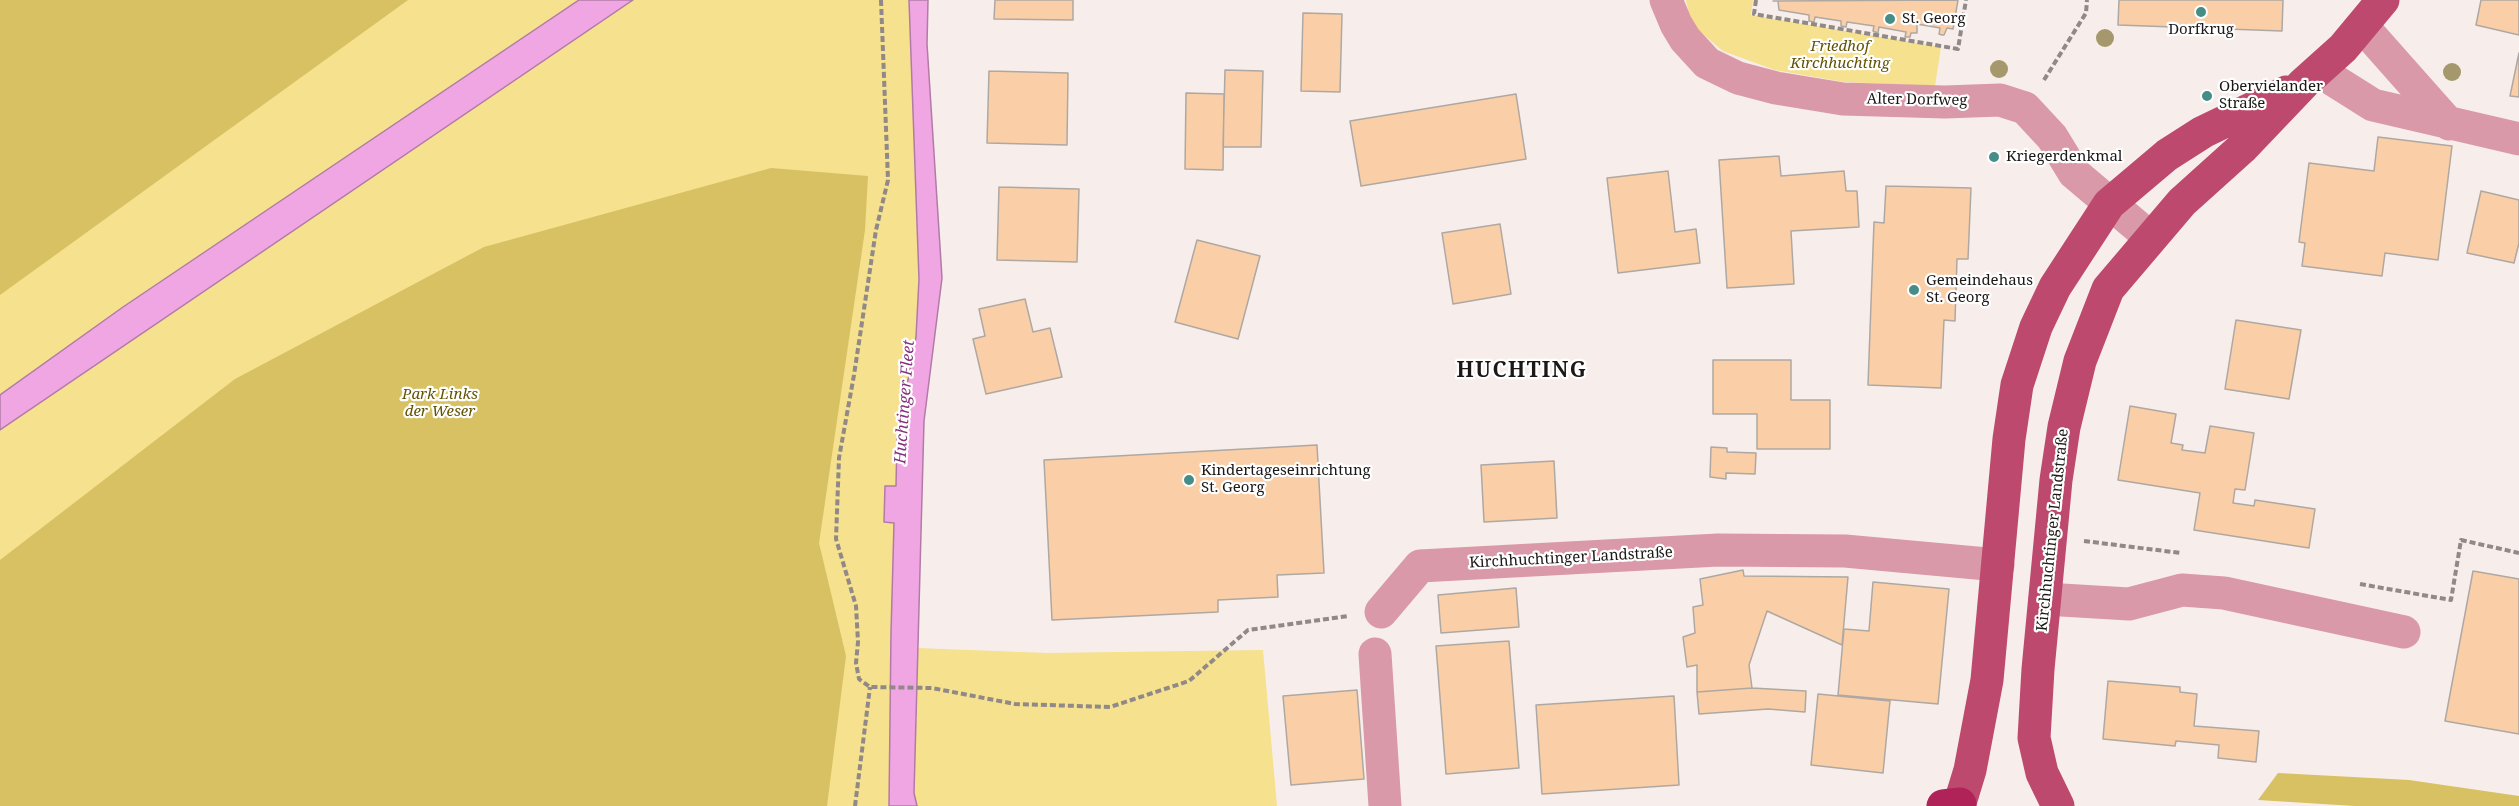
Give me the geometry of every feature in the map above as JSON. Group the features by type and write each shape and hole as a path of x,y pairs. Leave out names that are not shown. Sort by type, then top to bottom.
{"main road":[{"name":"Kirchhuchtinger Landstraße","path":"2058,806 2042,773 2034,738 2056,480 2064,427 2080,361 2108,289 2182,202 2242,148 2363,27 2383,0"},
{"name":"Kirchhuchtinger Landstraße","path":"1962,805 1971,770 1987,680 2008,439 2017,386 2036,327 2055,287 2109,204 2167,155 2203,132 2311,77"}],"street":[{"name":"Alter Dorfweg","path":"1666,0 1685,39 1707,63 1738,78 1776,88 1843,99 1945,102 2000,100 2025,108"},
{"path":"2363,27 2449,124"},
{"path":"2311,77 2373,105 2519,139"},
{"path":"2025,108 2052,137 2074,173 2151,238"},
{"name":"Kirchhuchtinger Landstraße","path":"1381,612 1420,566 1718,550 1845,551 1998,565"},
{"path":"2045,599 2130,604 2182,590 2224,593 2404,632"},
{"path":"1375,654 1385,806"}],"path":[{"path":"881,0 888,180 876,230 839,458 836,539 856,606 858,642 856,663 859,679 870,687 932,688 1014,704 1110,707 1189,681 1248,630 1381,612"},
{"path":"1756,0 1754,14 1958,49 1966,0"},
{"path":"2025,108 2086,13 2087,0"},
{"path":"2052,537 2183,554"},
{"path":"2358,583 2451,600 2461,540 2519,553"},
{"path":"855,806 870,687"}],"green space":[{"name":"Park Links der Weser","path":"0,0 928,0 927,44 942,278 924,421 917,648 1047,653 1263,650 1277,806 0,806"},
{"path":"0,0 408,0 0,295"},
{"name":"Friedhof Kirchhuchting","path":"1686,0 1753,0 1751,15 1941,47 1935,86 1844,82 1775,70 1723,51 1691,24"},
{"path":"771,168 868,176 865,230 819,543 846,656 827,806 0,806 0,560 235,379 484,247"},
{"path":"2278,773 2409,780 2519,796 2519,806 2355,806 2258,800"}],"water":[{"path":"579,0 633,0 0,430 0,395 123,307"},
{"name":"Huchtinger Fleet","path":"909,0 928,0 927,44 942,278 924,421 914,793 917,806 889,806 894,523 884,522 885,486 896,486 897,439 916,337 919,279"}],"building":[{"path":"995,0 1073,0 1073,20 994,19"},
{"name":"St. Georg","path":"1958,0 1953,29 1947,28 1942,35 1939,34 1940,28 1917,24 1917,33 1911,33 1910,37 1905,37 1906,32 1879,27 1878,33 1873,31 1874,26 1847,22 1846,27 1841,26 1841,21 1815,17 1814,22 1809,21 1809,15 1779,10 1778,1 1773,1"},
{"name":"Dorfkrug","path":"2119,0 2283,0 2282,31 2118,25"},
{"path":"2481,0 2519,0 2519,35 2476,25"},
{"path":"1303,13 1342,14 1340,92 1301,91"},
{"path":"2519,53 2519,97 2510,96"},
{"path":"1225,70 1263,71 1261,147 1223,147"},
{"path":"989,71 1068,73 1067,145 987,143"},
{"path":"1186,93 1224,94 1223,170 1185,169"},
{"path":"1516,94 1526,159 1361,186 1350,121"},
{"path":"2378,137 2452,146 2438,260 2385,253 2382,276 2302,266 2305,243 2299,242 2309,163 2374,171"},
{"path":"1779,156 1781,176 1844,171 1846,191 1857,191 1859,227 1791,231 1794,284 1727,288 1719,160"},
{"path":"1668,171 1675,232 1696,229 1700,263 1618,273 1607,178"},
{"name":"Gemeindehaus St. Georg","path":"1886,186 1971,188 1968,259 1957,259 1955,321 1944,320 1941,388 1868,385 1874,222 1884,223"},
{"path":"999,187 1079,189 1077,262 997,260"},
{"path":"2481,191 2519,200 2519,243 2514,263 2467,253"},
{"path":"1500,224 1511,294 1453,304 1442,233"},
{"path":"1197,240 1260,256 1238,339 1175,322"},
{"path":"1025,299 1033,332 1050,328 1062,377 986,394 973,339 985,336 979,309"},
{"path":"2236,320 2301,330 2289,399 2225,389"},
{"path":"1713,360 1791,360 1791,400 1830,400 1830,449 1757,449 1757,414 1713,414"},
{"path":"2130,406 2176,414 2171,443 2183,445 2182,450 2205,453 2210,426 2254,433 2245,490 2235,489 2233,503 2254,506 2255,500 2315,509 2309,548 2194,530 2200,493 2118,480"},
{"path":"1317,445 1324,573 1277,575 1278,597 1218,600 1218,612 1052,620 1044,460"},
{"path":"1711,447 1727,448 1727,452 1756,453 1755,474 1726,473 1726,479 1710,477"},
{"path":"1554,461 1557,518 1484,522 1481,465"},
{"path":"1743,570 1744,576 1848,577 1842,645 1767,611 1749,665 1752,688 1697,692 1697,665 1687,667 1683,637 1695,633 1693,607 1703,605 1700,579"},
{"path":"2473,571 2519,579 2519,734 2445,721"},
{"path":"1873,582 1949,589 1938,704 1838,695 1844,629 1869,631"},
{"path":"1516,588 1519,627 1441,633 1438,595"},
{"path":"1509,641 1519,768 1446,774 1436,646"},
{"path":"2108,681 2180,687 2180,692 2197,694 2194,726 2259,731 2256,762 2218,758 2219,745 2176,741 2175,746 2103,739"},
{"path":"1752,688 1806,691 1805,712 1768,709 1699,714 1697,692"},
{"path":"1357,690 1364,779 1291,785 1283,696"},
{"path":"1818,694 1890,701 1883,773 1811,765"},
{"path":"1674,696 1679,785 1542,794 1536,705"}],"place":[{"name":"Dorfkrug","path":"2201,12"},
{"name":"St. Georg","path":"1890,19"},
{"name":"Obervielander Straße","path":"2207,96"},
{"name":"Kriegerdenkmal","path":"1994,157"},
{"name":"Gemeindehaus St. Georg","path":"1914,290"},
{"name":"Kindertageseinrichtung St. Georg","path":"1189,480"}],"district":[{"name":"HUCHTING","path":"1522,371"}]}
